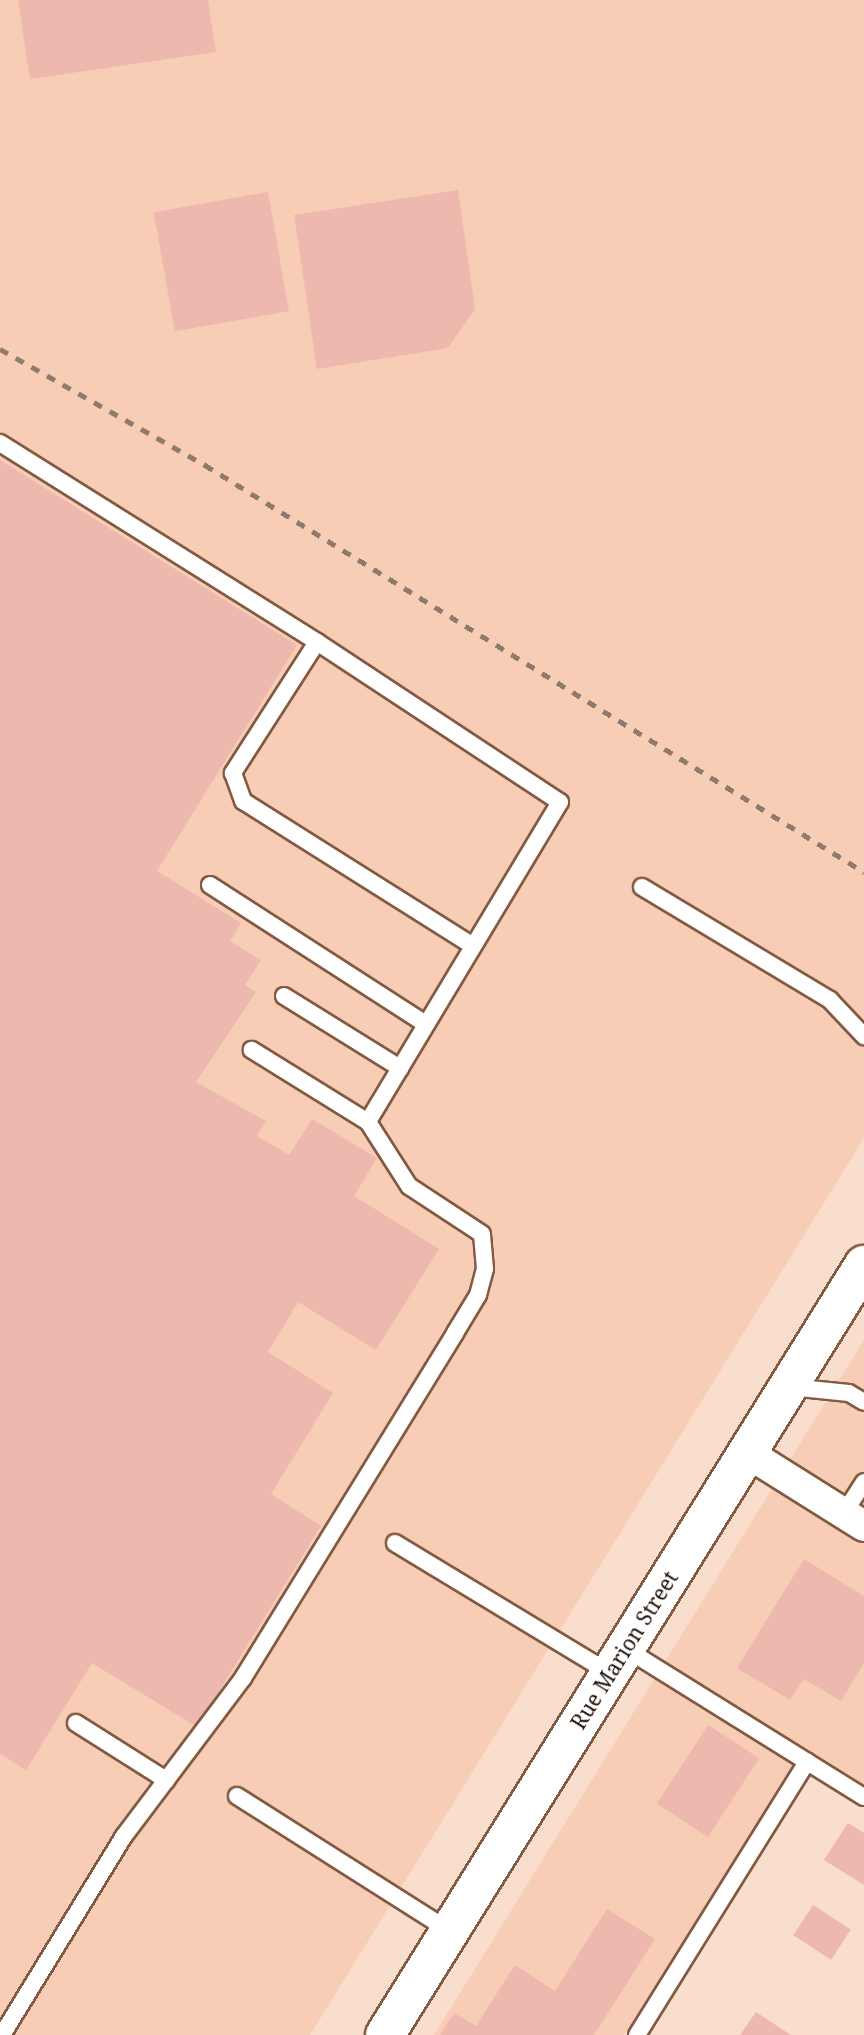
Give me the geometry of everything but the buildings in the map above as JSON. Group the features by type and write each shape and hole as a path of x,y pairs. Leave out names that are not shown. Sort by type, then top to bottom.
{"main road":[{"name":"Rue Marion Street","path":"385,2035 864,1265"}],"street":[{"path":"746,1452 854,1520"}],"lane":[{"path":"0,443 317,642 560,802 472,945 369,1122"},
{"path":"317,642 233,773 243,801 472,945"},
{"path":"210,885 426,1024"},
{"path":"642,887 830,1000 864,1036"},
{"path":"284,996 400,1068"},
{"path":"2,2035 124,1836 166,1780 186,1759 243,1678 478,1295 485,1269 482,1234 409,1186 369,1122 251,1050"},
{"path":"788,1387 849,1393 864,1402"},
{"path":"854,1520 864,1482"},
{"path":"395,1543 807,1762 864,1797"},
{"path":"76,1723 166,1780"},
{"path":"637,2035 807,1762"},
{"path":"237,1796 450,1931"}],"shaded area":[{"path":"0,0 864,0 864,1138 310,2035 0,2035"},
{"path":"864,1340 864,1785 805,1747 624,2035 434,2035"}],"railway":[{"path":"0,349 205,465 864,872"}]}
